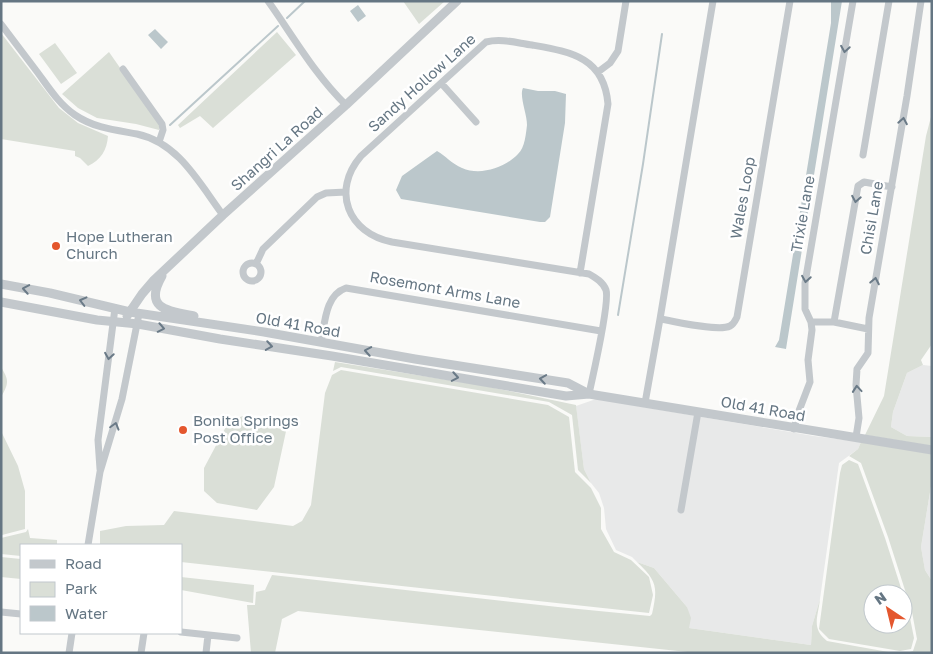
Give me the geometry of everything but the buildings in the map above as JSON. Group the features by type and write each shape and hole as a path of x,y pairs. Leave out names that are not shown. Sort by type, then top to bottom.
{"street":[{"path":"268,1 333,93 346,105"},
{"name":"Shangri La Road","path":"124,324 142,294 167,267 346,105 457,1"},
{"path":"598,72 610,63 618,51 626,1"},
{"path":"645,403 713,1"},
{"name":"Wales Loop","path":"660,318 717,328 729,326 737,317 790,1"},
{"name":"Trixie Lane","path":"794,428 810,382 808,360 812,330 811,322 804,309 805,283 853,1"},
{"path":"863,154 889,1"},
{"name":"Chisi Lane","path":"856,437 859,418 856,369 868,353 868,329 922,1"},
{"path":"1,24 55,96 76,116 97,126 137,134 159,142 178,155 223,216"},
{"name":"Sandy Hollow Lane","path":"346,192 349,175 361,156 480,46 493,40 500,40 570,52 584,59 598,72 606,88 608,104 580,272"},
{"path":"123,69 162,124 163,130 159,142"},
{"path":"440,83 476,122"},
{"path":"834,322 858,186 864,182 892,187"},
{"path":"256,264 263,249 317,197 326,193 346,192 348,207 356,223 372,236 381,240 580,272 596,278 606,289 606,306 589,394"},
{"path":"167,267 155,292 157,303 165,310 244,324 264,332"},
{"name":"Old 41 Road","path":"1,284 50,293 140,314 264,332 568,384 589,394"},
{"name":"Rosemont Arms Lane","path":"321,342 330,301 337,293 346,288 601,331"},
{"name":"Old 41 Road","path":"1,302 124,324 138,324 220,340 332,356 566,396 589,394 932,450"},
{"path":"100,472 98,440 115,308"},
{"path":"88,544 100,472 122,398 140,314"},
{"path":"811,322 834,322 868,329"},
{"path":"681,510 698,412"},
{"path":"1,612 20,614"},
{"path":"182,632 237,638"},
{"path":"69,653 72,634"},
{"path":"141,653 144,634"},
{"path":"206,653 208,635"}],"shaded area":[{"path":"923,365 932,366 932,437 907,436 891,427 893,412 907,373"},
{"path":"596,399 814,436 861,442 858,449 839,463 820,599 812,626 811,645 689,628 687,607 654,568 637,562 632,557 616,550 606,529 604,508 599,493 584,469 576,406"},
{"path":"932,480 932,581 925,570 921,547"}],"green space":[{"path":"403,1 445,1 419,24"},
{"path":"277,32 296,55 213,128 200,116 180,128 178,125"},
{"path":"1,33 59,108 78,123 108,136 105,150 100,158 88,166 75,156 75,151 1,139"},
{"path":"55,43 77,73 61,84 39,54"},
{"path":"109,52 160,125 159,130 136,124 97,118 78,108 62,94"},
{"path":"932,113 932,344 921,360 923,365 907,373 893,412 891,427 907,436 932,437 932,446 865,435 884,396 926,136"},
{"path":"335,362 480,385 576,405 584,469 591,483 578,470 572,415 549,402 341,367 333,371"},
{"path":"1,367 6,375 7,382 1,397"},
{"path":"341,370 548,405 569,417 575,472 591,488 601,508 601,529 614,552 631,560 649,577 653,595 649,613 182,562 182,544 100,544 100,531 126,526 164,525 174,511 293,526 302,521 311,505 325,393 332,375"},
{"path":"243,416 288,422 274,487 257,510 217,503 204,491 204,468 229,421"},
{"path":"1,431 18,466 25,491 25,529 2,535"},
{"path":"861,442 932,454 932,480 921,547 925,570 932,581 932,653 906,653 913,651 917,639 913,617 913,584 903,584 861,463 849,456 858,449"},
{"path":"849,460 858,464 900,584 863,584 863,634 913,633 914,638 911,649 900,651 829,639 819,629 840,473 842,465"},
{"path":"28,529 30,538 57,540 57,544 20,544 20,556 1,554 1,538 26,532"},
{"path":"1,557 20,559 20,579 1,577"},
{"path":"637,562 654,568 687,607 691,618 689,628 811,645 812,626 820,599 817,627 827,641 894,653 697,653 298,611 282,619 275,653 251,653 247,605 255,605 256,592 265,590 272,575 650,616 655,597 654,585 649,574"},
{"path":"182,577 254,585 253,603 182,590"}],"water":[{"path":"831,1 842,1 786,349 775,347 779,340 831,23"},
{"path":"358,5 366,16 358,22 350,11"},
{"path":"155,29 168,42 161,49 148,35"},
{"path":"523,88 566,94 565,123 550,217 545,222 401,199 396,190 402,176 437,151 458,166 477,171 499,167 513,159 522,148 525,140 527,121 522,96"}],"waterway":[{"path":"287,18 305,1"},
{"path":"170,125 278,26"},
{"path":"618,315 662,34"}],"place":[{"name":"Hope Lutheran Church","path":"56,246"},
{"name":"Bonita Springs Post Office","path":"183,430"}]}
